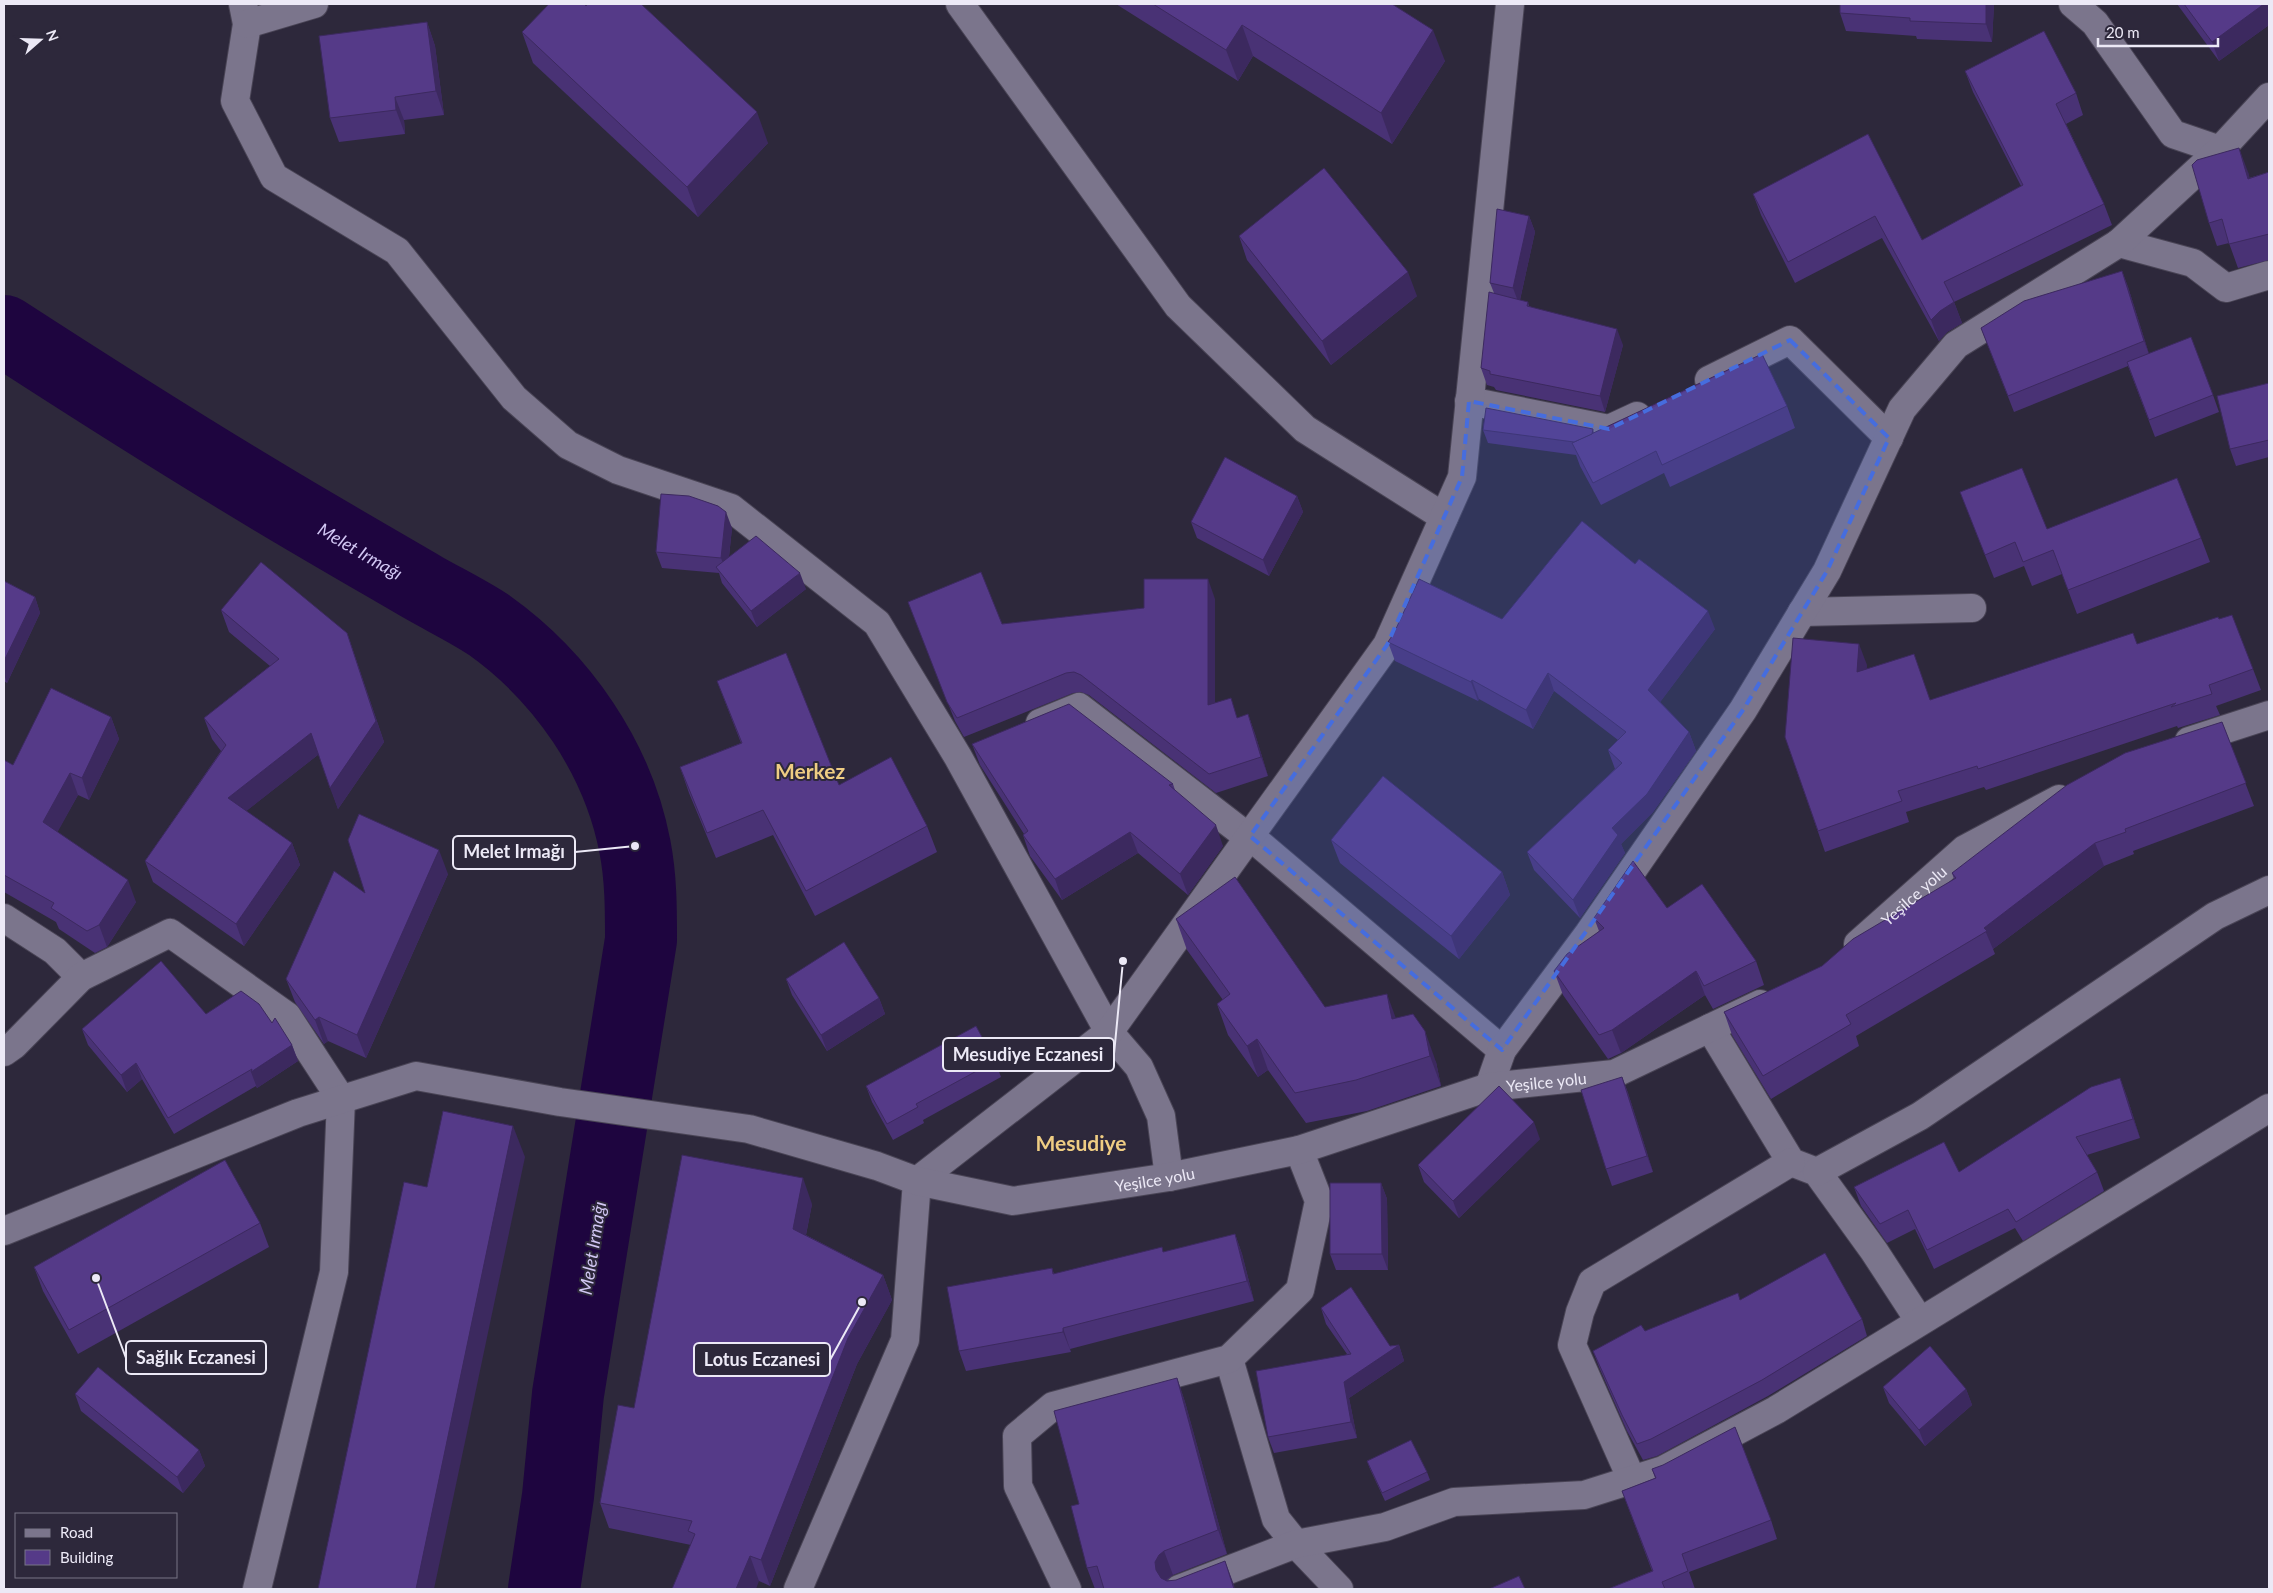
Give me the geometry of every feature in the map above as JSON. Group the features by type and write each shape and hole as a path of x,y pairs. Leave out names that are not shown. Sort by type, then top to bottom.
{"street":[{"path":"314,4 245,14 235,101 274,176 397,251 514,398 568,445 618,470 730,508 877,623 958,757 1109,1032 1139,1067 1161,1116 1169,1177"},
{"path":"960,4 1178,306 1305,429 1444,516"},
{"path":"798,1589 905,1340 917,1181 1109,1032 1387,645 1462,477 1510,4"},
{"path":"2072,4 2095,23 2173,134 2220,150"},
{"path":"1489,1087 1502,1050 1589,933 1743,710 1827,571 1902,409 1956,345 2119,243 2220,150 2269,97"},
{"path":"2119,243 2194,263 2226,288 2269,275"},
{"path":"1687,391 1790,340 1889,438"},
{"path":"1469,402 1609,429 1661,404"},
{"path":"1802,612 1972,608"},
{"path":"1018,732 1078,707 1248,837 1250,836 1502,1050"},
{"path":"2165,749 2269,715"},
{"path":"958,757 984,746"},
{"name":"Yeşilce yolu","path":"1838,961 1965,849 2084,784"},
{"path":"1817,1172 1920,1116 2215,916 2269,890"},
{"path":"4,918 55,952 81,977"},
{"path":"4,1052 14,1045 81,977 170,933 287,1016 341,1100 334,1272 257,1589"},
{"name":"Yeşilce yolu","path":"4,1232 298,1113 416,1076 560,1102 748,1128 877,1166 917,1181 1013,1202 1169,1177 1299,1150 1489,1087 1614,1074 1780,995"},
{"path":"1710,1028 1791,1162 1817,1172 1884,1266 1919,1320"},
{"path":"1179,1589 1296,1544 1386,1527 1454,1502 1584,1495 1663,1470 1776,1410 1919,1320 2269,1108"},
{"path":"1067,1589 1018,1486 1017,1436 1053,1406 1229,1359 1300,1290 1320,1201 1299,1150"},
{"path":"1632,1480 1572,1345 1580,1312 1592,1282 1791,1162"},
{"path":"1229,1359 1276,1519 1329,1585"},
{"path":"1329,1585 1348,1534"}],"highlighted area":[{"path":"1790,340 1889,438 1827,571 1743,710 1502,1050 1250,836 1387,645 1462,477 1469,401 1609,429"}],"building":[{"path":"549,4 584,4 586,6 588,4 641,4 757,112 687,187 522,32"},
{"path":"1153,4 1392,4 1433,30 1381,113 1242,25 1226,50"},
{"path":"1840,4 1986,4 1986,24 1910,21 1910,18 1840,13"},
{"path":"2184,4 2264,4 2212,42"},
{"path":"427,22 436,91 395,97 396,110 330,118 319,36"},
{"path":"2044,31 2076,93 2056,104 2104,204 1944,282 1954,302 1940,311 1931,320 1875,216 1788,262 1753,194 1868,134 1922,240 2023,185 1965,71"},
{"path":"2239,148 2248,179 2269,172 2269,234 2229,244 2222,219 2209,223 2192,165 2197,160"},
{"path":"1324,168 1408,272 1322,341 1239,236"},
{"path":"1497,209 1529,216 1513,288 1490,283"},
{"path":"2122,271 2144,341 2008,396 1981,328 2024,301"},
{"path":"1489,292 1528,302 1527,306 1617,329 1600,396 1490,374 1490,371 1481,368"},
{"path":"2191,337 2213,395 2149,420 2127,362"},
{"path":"1762,354 1787,406 1662,465 1656,451 1593,483 1572,443"},
{"path":"2269,383 2269,440 2230,449 2217,396"},
{"path":"1486,408 1593,429 1592,434 1574,442 1483,430"},
{"path":"1225,457 1297,496 1263,560 1191,522"},
{"path":"2022,468 2047,529 2177,478 2201,538 2068,590 2053,550 2023,562 2015,542 1985,555 1960,492"},
{"path":"661,494 689,496 718,506 726,512 721,558 656,552"},
{"path":"1582,521 1635,564 1639,559 1708,611 1648,690 1689,732 1647,794 1612,828 1618,835 1573,900 1527,852 1622,763 1608,750 1626,732 1548,673 1526,710 1472,680 1471,682 1388,642 1419,579 1502,619"},
{"path":"756,536 800,573 751,611 716,567"},
{"path":"261,562 347,633 376,721 330,788 311,733 228,798 292,843 236,924 145,861 226,745 204,718 279,659 221,610"},
{"path":"981,572 1002,624 1144,608 1144,579 1208,579 1208,705 1231,698 1237,718 1248,714 1261,757 1209,774 1081,675 1074,672 1066,673 957,718 947,702 908,602"},
{"path":"4,581 35,597 4,661"},
{"path":"2232,615 2253,669 2209,685 2212,694 2171,707 2176,703 1978,769 1977,766 1898,791 1902,801 1818,831 1785,737 1793,638 1859,644 1857,672 1914,654 1930,700 2133,633 2137,644 2218,617 2219,619"},
{"path":"786,653 839,785 891,757 927,826 806,891 763,810 707,833 680,767 742,743 717,681"},
{"path":"51,688 111,717 82,778 70,773 43,822 128,880 99,925 87,931 51,908 54,903 4,875 4,760 13,765"},
{"path":"1069,704 1173,784 1169,785 1216,825 1180,874 1130,832 1055,879 1023,835 1028,831 972,744"},
{"path":"2222,722 2246,783 2125,829 2126,832 2095,843 1984,928 1987,931 1846,1015 1851,1024 1763,1076 1724,1012 1822,966 1853,939 1956,878 1952,873 2067,785 2125,753"},
{"path":"1383,776 1502,872 1451,936 1331,840"},
{"path":"359,814 439,850 357,1035 319,1017 315,1020 286,979 334,871 365,893 348,840"},
{"path":"1633,861 1667,908 1702,884 1756,961 1704,986 1696,971 1612,1030 1599,1035 1554,971 1567,954 1604,928 1594,918"},
{"path":"1235,877 1325,1007 1387,994 1392,1019 1413,1014 1425,1031 1430,1056 1356,1080 1295,1093 1257,1039 1247,1046 1217,1004 1230,994 1176,919"},
{"path":"844,942 879,998 821,1035 786,979"},
{"path":"161,961 206,1014 241,991 259,1004 272,1023 275,1018 292,1045 251,1072 252,1069 168,1118 136,1063 121,1075 82,1029"},
{"path":"976,1026 995,1061 916,1104 918,1107 887,1124 866,1086"},
{"path":"1622,1077 1647,1156 1606,1169 1581,1090"},
{"path":"2120,1078 2133,1119 2076,1137 2097,1172 2016,1222 2008,1209 1927,1250 1908,1210 1880,1224 1854,1187 1944,1142 1959,1172 2091,1087"},
{"path":"1499,1086 1534,1122 1453,1201 1418,1165"},
{"path":"443,1111 513,1126 416,1589 318,1589 404,1182 427,1187"},
{"path":"682,1155 803,1178 793,1229 883,1275 848,1338 761,1560 750,1556 736,1589 672,1589 695,1534 688,1531 692,1521 600,1503 618,1405 634,1408"},
{"path":"225,1160 260,1223 69,1330 34,1267"},
{"path":"1330,1183 1381,1183 1382,1254 1330,1254"},
{"path":"1235,1234 1247,1281 1063,1328 1063,1332 959,1351 947,1287 1052,1268 1053,1274 1162,1247 1163,1252"},
{"path":"1825,1253 1862,1319 1762,1380 1651,1439 1637,1444 1593,1351 1641,1325 1645,1331 1738,1293 1740,1300"},
{"path":"1351,1287 1390,1346 1399,1345 1344,1382 1351,1422 1268,1437 1256,1371 1351,1354 1321,1308"},
{"path":"1930,1346 1966,1389 1919,1430 1883,1387"},
{"path":"98,1367 199,1450 177,1477 75,1394"},
{"path":"1177,1378 1218,1530 1164,1551 1155,1562 1156,1570 1161,1578 1167,1581 1176,1580 1225,1561 1234,1589 1104,1589 1097,1566 1087,1568 1071,1506 1079,1504 1054,1411"},
{"path":"1735,1427 1771,1520 1682,1554 1688,1571 1662,1582 1665,1589 1608,1589 1653,1571 1622,1491 1656,1478 1652,1469"},
{"path":"1411,1440 1427,1472 1382,1493 1367,1461"},
{"path":"1519,1576 1525,1589 1489,1589"}],"waterway":[{"name":"Melet Irmağı","path":"4,331 247,484 489,625 516,646 563,695 601,751 615,782 627,814 637,859 641,940 568,1394 558,1496 544,1589"}],"place":[{"name":"Melet Irmağı","path":"635,846"},
{"name":"Mesudiye Eczanesi","path":"1123,961"},
{"name":"Sağlık Eczanesi","path":"96,1278"},
{"name":"Lotus Eczanesi","path":"862,1302"}],"district":[{"name":"Merkez","path":"810,770"},
{"name":"Mesudiye","path":"1081,1142"}]}
